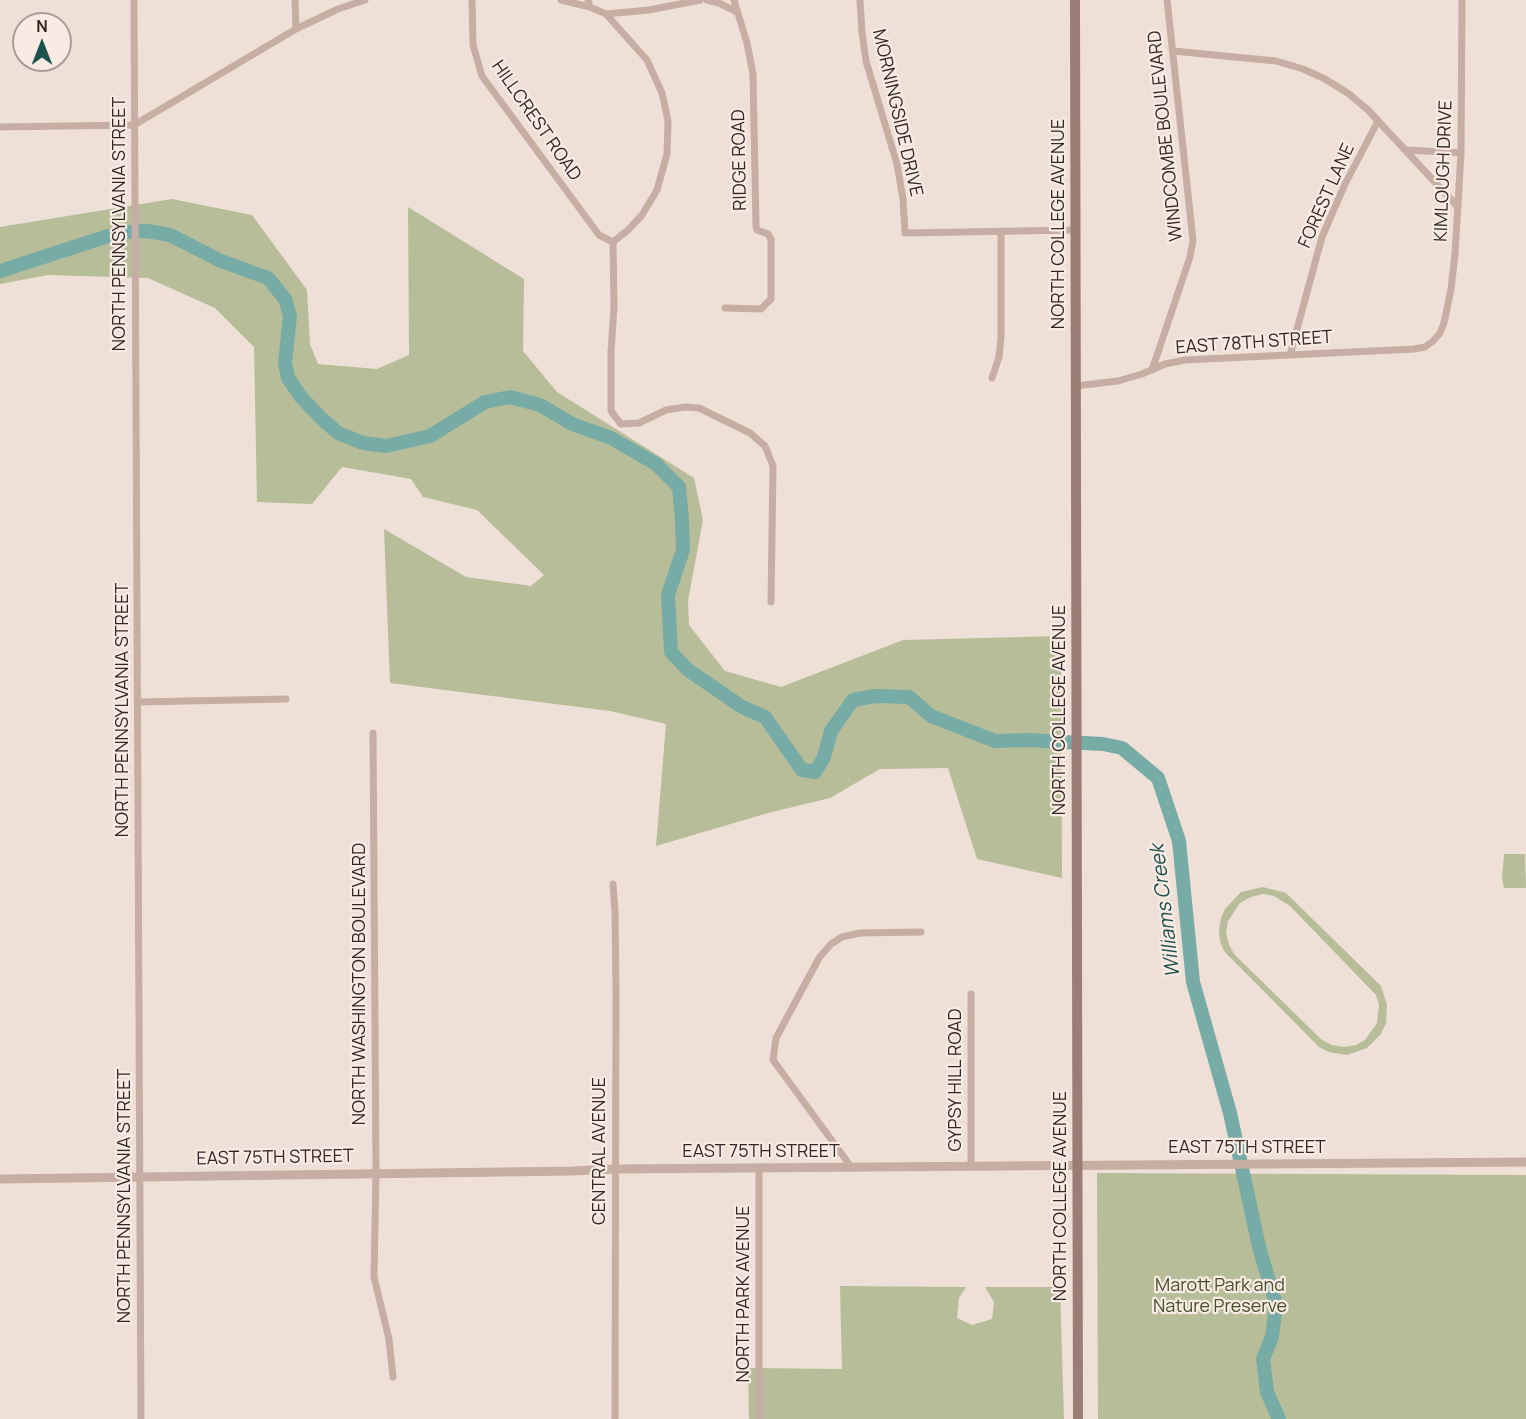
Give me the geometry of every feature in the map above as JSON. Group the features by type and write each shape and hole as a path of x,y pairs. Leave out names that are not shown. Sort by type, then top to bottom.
{"main road":[{"name":"NORTH COLLEGE AVENUE","path":"1075,0 1078,1419"}],"street":[{"name":"NORTH PENNSYLVANIA STREET","path":"134,0 141,1419"},
{"path":"295,0 296,29"},
{"path":"0,127 134,125 296,29 365,0"},
{"name":"HILLCREST ROAD","path":"472,0 474,52 489,87 599,235 613,242"},
{"path":"561,0 589,4 606,14 640,52 654,72 664,97 669,129 665,166 653,198 631,227 613,242 611,411 621,424 639,423 666,410 685,407 699,408 750,433 765,446 773,466 771,603"},
{"path":"606,14 649,10 700,0"},
{"path":"707,0 737,12"},
{"name":"RIDGE ROAD","path":"725,308 761,309 771,299 771,239 768,234 758,230 756,226 753,74 746,36 734,0"},
{"name":"MORNINGSIDE DRIVE","path":"861,0 866,61 897,164 903,199 905,233 1001,231"},
{"name":"WINDCOMBE BOULEVARD","path":"1152,370 1190,257 1193,240 1167,0"},
{"name":"KIMLOUGH DRIVE","path":"1436,339 1444,323 1451,289 1458,207 1461,153 1462,0"},
{"path":"1173,51 1269,60 1303,69 1325,79 1349,94 1378,121 1458,207"},
{"name":"FOREST LANE","path":"1290,355 1322,237 1345,184 1378,121"},
{"path":"1407,150 1461,153"},
{"path":"992,378 999,357 1001,337 1001,231 1075,230"},
{"name":"EAST 78TH STREET","path":"1075,386 1118,381 1165,364 1185,360 1414,350 1425,347 1436,339"},
{"path":"138,702 286,699"},
{"name":"NORTH WASHINGTON BOULEVARD","path":"374,733 376,1173 374,1277 389,1339 393,1377"},
{"name":"CENTRAL AVENUE","path":"613,884 616,992 615,1419"},
{"path":"852,1168 773,1060 776,1038 819,958 831,944 842,937 860,933 921,932"},
{"name":"GYPSY HILL ROAD","path":"970,994 971,1166"},
{"name":"EAST 75TH STREET","path":"0,1179 1077,1164 1525,1163"},
{"name":"NORTH PARK AVENUE","path":"759,1168 759,1419"}],"green space":[{"path":"172,199 252,215 307,290 310,344 318,364 377,369 409,355 408,207 524,279 523,351 557,392 694,478 703,520 688,601 689,625 725,671 781,687 903,640 1061,636 1062,878 977,859 948,768 880,769 830,798 768,813 656,846 666,724 610,711 390,683 384,529 466,577 531,586 544,575 477,510 423,497 411,479 342,467 312,504 257,502 254,347 215,308 148,278 48,275 0,284 0,227"},
{"path":"1504,854 1525,854 1526,888 1504,888 1502,878"},
{"path":"1263,887 1286,893 1381,986 1387,1005 1386,1023 1381,1034 1367,1048 1347,1055 1329,1052 1319,1047 1224,951 1219,930 1221,918 1225,909 1241,892","holes":["1263,894 1274,896 1290,906 1376,995 1379,1005 1377,1023 1365,1040 1356,1045 1344,1047 1322,1040 1235,955 1226,933 1228,921 1240,903 1251,897"]},
{"name":"Marott Park and Nature Preserve","path":"1097,1173 1526,1175 1526,1419 1098,1419"},
{"path":"840,1286 966,1287 959,1298 957,1318 972,1325 992,1319 994,1302 985,1287 1060,1287 1064,1419 749,1419 748,1368 842,1369"}],"waterway":[{"name":"Williams Creek","path":"0,271 125,232 147,231 170,235 221,261 268,278 285,299 290,316 285,363 288,378 301,397 338,433 363,443 386,446 430,436 485,402 510,397 540,405 572,424 611,438 656,464 679,487 682,520 683,550 668,595 671,652 688,670 742,707 765,717 802,770 815,772 824,757 831,731 853,700 875,696 909,697 931,716 995,741 1026,740 1103,744 1122,748 1158,778 1179,841 1193,982 1230,1113 1260,1251 1276,1304 1272,1337 1263,1359 1267,1392 1279,1419"}]}
